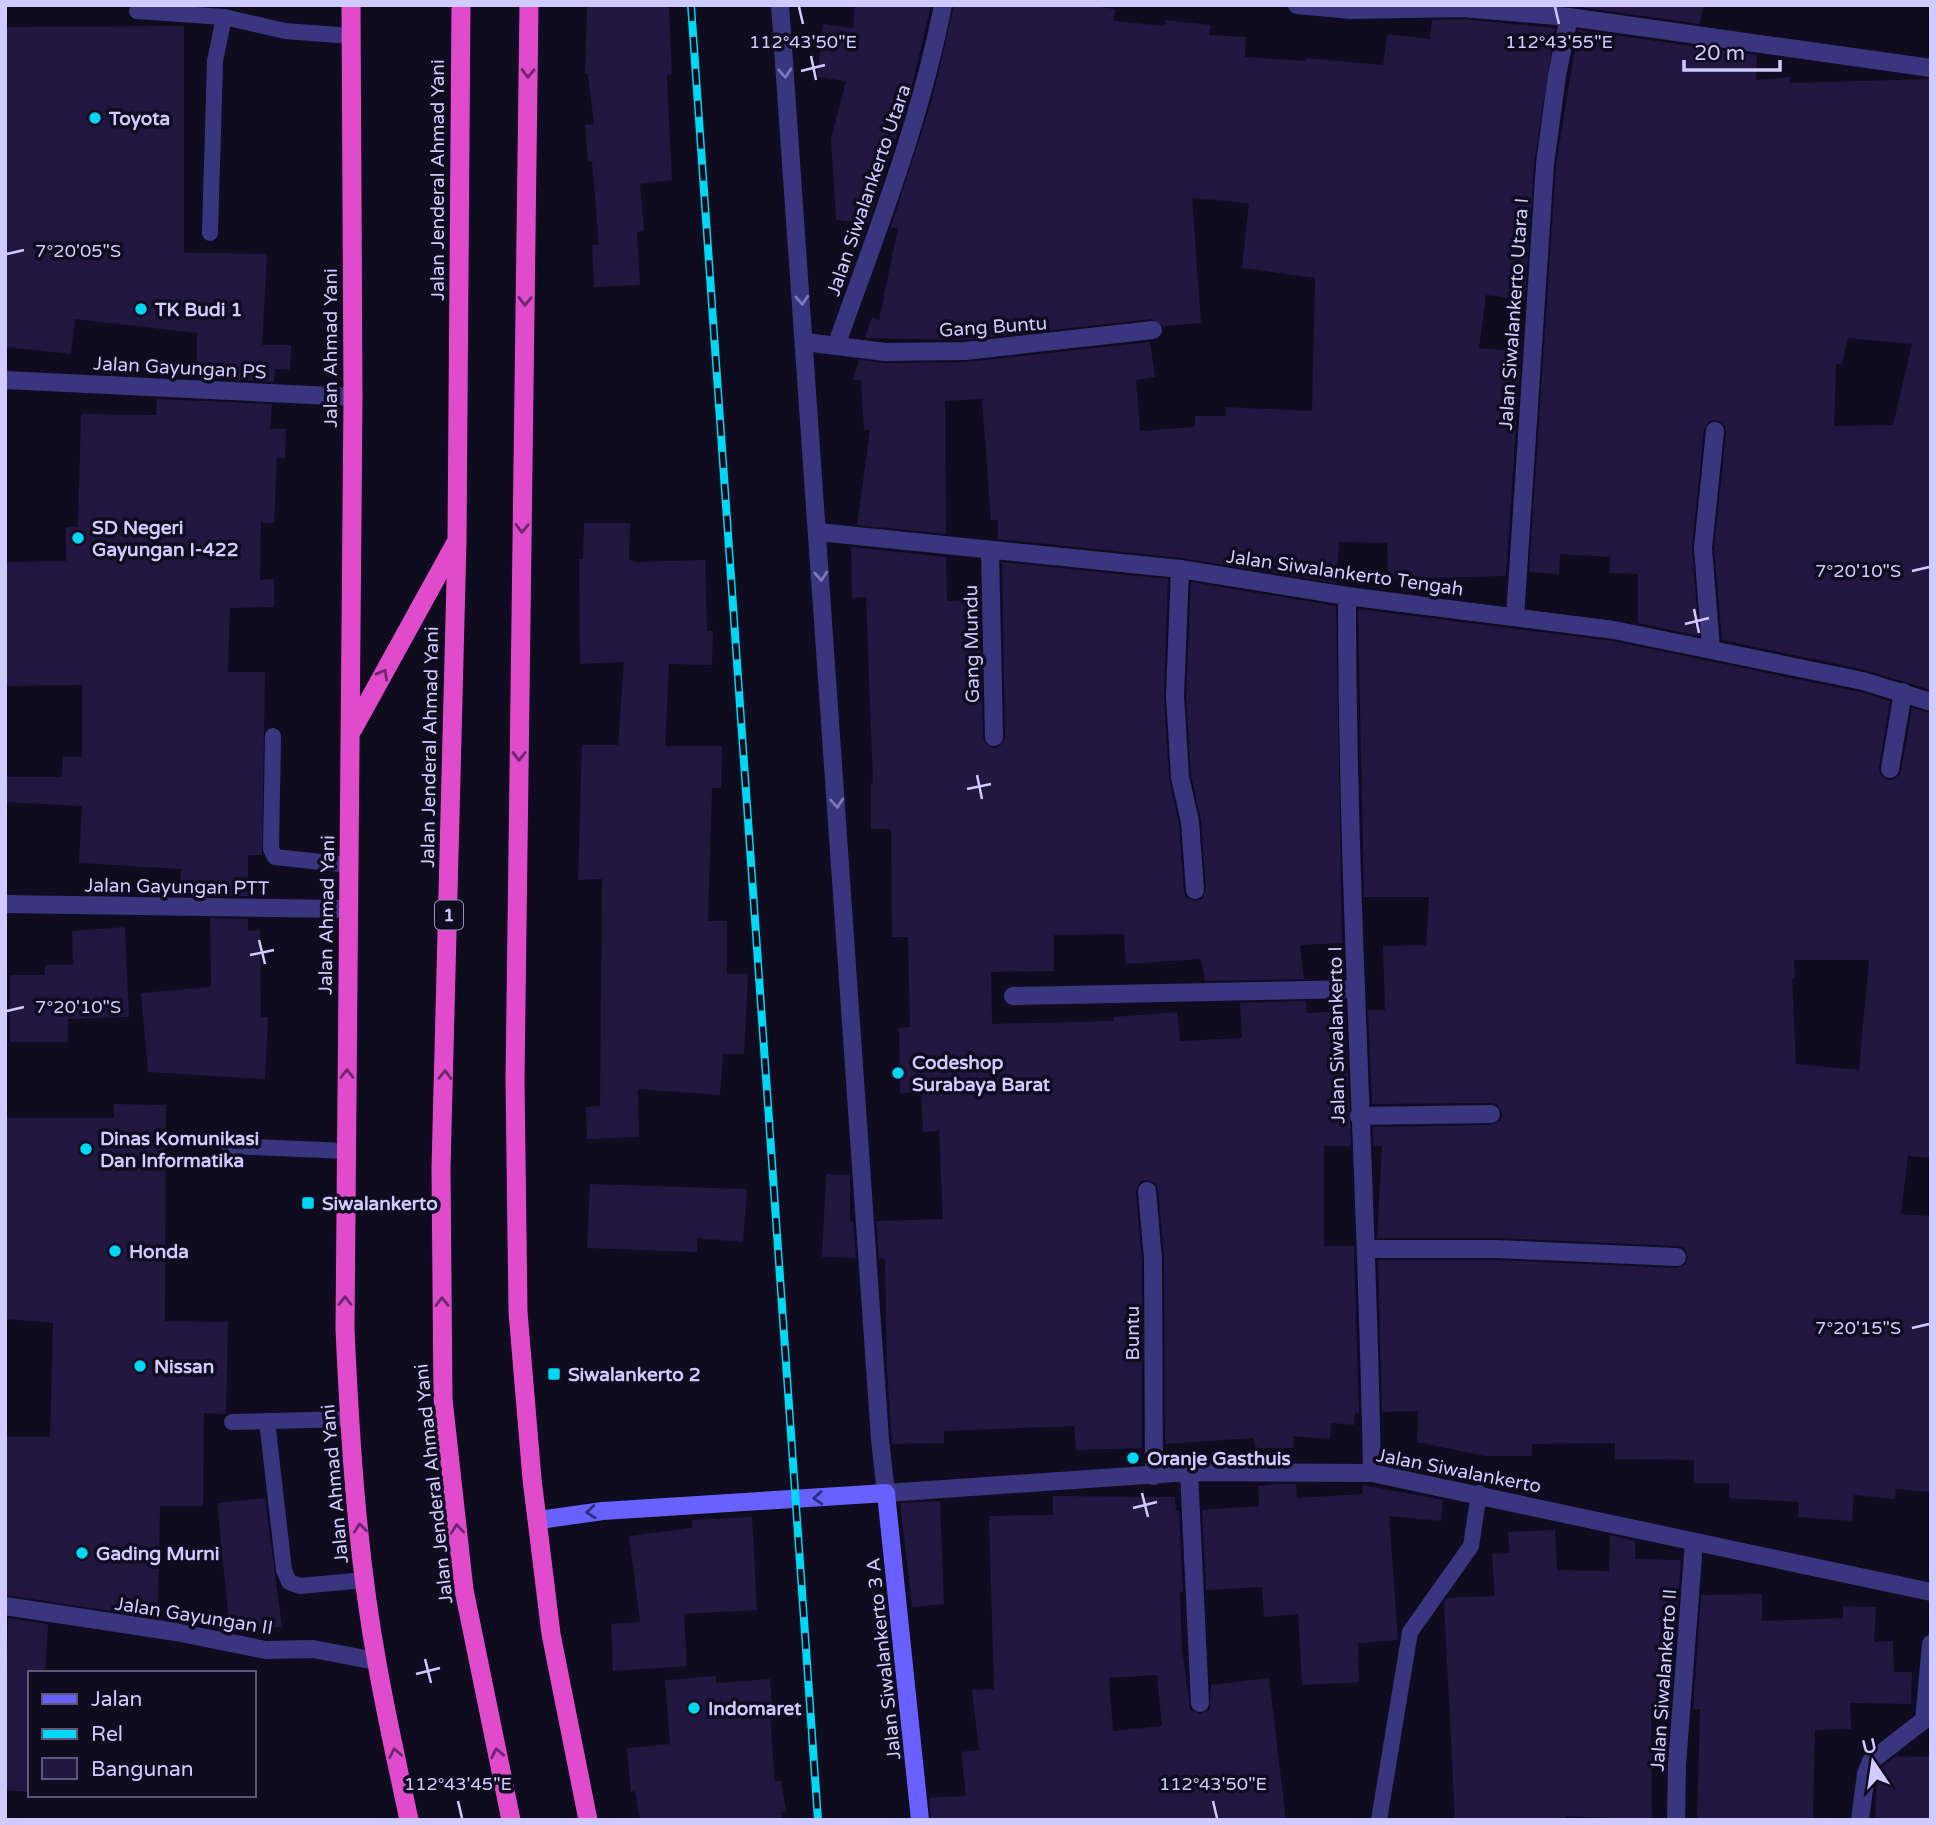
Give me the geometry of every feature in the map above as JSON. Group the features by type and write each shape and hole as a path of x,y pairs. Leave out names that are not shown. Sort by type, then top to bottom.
{"highway":[{"name":"Jalan Ahmad Yani","path":"351,5 353,397 345,1329 349,1419 376,1661 408,1820"},
{"name":"Jalan Jenderal Ahmad Yani","path":"461,5 457,541 441,1168 443,1399 464,1590 511,1820"},
{"path":"529,5 515,1093 518,1312 532,1479 551,1634 588,1820"},
{"path":"350,733 457,541"}],"main road":[{"path":"539,1520 603,1511 887,1493"},
{"name":"Jalan Siwalankerto 3 A","path":"887,1493 920,1820"}],"street":[{"path":"780,5 879,1425 887,1493"},
{"name":"Jalan Siwalankerto Utara","path":"836,346 897,178 928,79 943,5"},
{"path":"1297,5 1351,10 1438,7 1569,17 1931,68"},
{"name":"Jalan Siwalankerto Utara I","path":"1515,617 1545,163 1557,75 1569,17"},
{"name":"Gang Buntu","path":"804,342 885,352 965,351 1153,330"},
{"name":"Jalan Gayungan PS","path":"5,380 353,397"},
{"path":"1711,649 1703,548 1714,431"},
{"name":"Jalan Siwalankerto Tengah","path":"818,532 1180,569 1347,596 1515,617 1711,649 1863,681 1931,702"},
{"name":"Gang Mundu","path":"990,551 994,737"},
{"path":"1180,569 1175,696 1180,777 1190,822 1195,890"},
{"name":"Jalan Siwalankerto I","path":"1347,596 1359,1116 1366,1249 1372,1473"},
{"path":"1890,769 1903,692"},
{"name":"Jalan Gayungan PTT","path":"5,904 348,909"},
{"path":"1013,996 1356,989"},
{"path":"1359,1116 1491,1114"},
{"name":"Buntu","path":"1147,1191 1153,1259 1154,1476"},
{"path":"1366,1249 1496,1249 1677,1256"},
{"path":"1189,1472 1200,1703"},
{"name":"Jalan Siwalankerto","path":"887,1493 1189,1472 1372,1473 1479,1493 1931,1592"},
{"name":"Jalan Siwalankerto II","path":"1676,1820 1677,1765 1694,1542"},
{"name":"Jalan Gayungan II","path":"5,1606 176,1632 266,1650 313,1649 376,1661"},
{"path":"1860,1820 1866,1773 1871,1761 1924,1720 1931,1644"}],"lane":[{"path":"137,11 224,17 285,31 351,36"},
{"path":"210,233 215,61 224,17"},
{"path":"272,736 271,849 275,857 349,865"},
{"path":"229,1146 346,1151"},
{"path":"232,1422 349,1419"},
{"path":"267,1421 285,1570 289,1582 300,1586 366,1580"},
{"path":"1379,1820 1410,1632 1471,1546 1479,1493"}],"building":[{"path":"587,5 669,5 672,74 667,75 672,180 640,184 644,231 637,232 640,285 594,287 592,245 599,245 592,161 588,162 585,125 594,124 588,74 585,74"},
{"path":"855,5 931,5 911,90 868,224 836,220 831,139 846,81 817,77 823,24 853,28"},
{"path":"954,5 1082,5 1115,9 1114,21 1164,26 1165,20 1211,25 1209,35 1246,37 1245,57 1306,61 1306,58 1383,65 1387,34 1430,39 1432,20 1462,19 1555,28 1534,163 1525,300 1486,295 1479,348 1521,352 1506,576 1388,579 1387,543 1339,542 1336,583 1181,558 998,539 998,520 991,520 982,399 945,401 946,534 857,525 870,430 864,430 861,380 853,380 859,360 885,363 966,362 1150,342 1155,377 1136,380 1140,431 1195,427 1195,416 1225,416 1226,407 1312,411 1315,278 1242,268 1249,203 1192,198 1201,323 1163,326 1152,319 964,340 865,338 872,317 879,320 898,228 891,227 933,96"},
{"path":"1565,5 1704,5 1700,24"},
{"path":"184,26 184,253 267,254 262,345 291,345 290,370 275,369 274,382 197,378 197,333 75,319 71,354 5,347 5,27"},
{"path":"1578,30 1757,55 1756,80 1790,77 1790,83 1931,79 1931,690 1865,670 1722,640 1714,548 1726,432 1725,426 1717,420 1710,421 1704,430 1692,547 1699,636 1638,623 1638,574 1609,573 1610,557 1560,554 1559,574 1529,572 1556,165","holes":["1848,338 1912,344 1893,425 1834,426 1836,364 1842,365"]},
{"path":"157,399 272,404 270,429 286,429 285,458 277,458 274,523 261,522 260,580 274,579 274,607 230,608 228,672 265,672 262,855 248,855 248,896 209,896 209,888 180,888 181,869 79,863 82,806 5,802 5,777 62,777 63,757 82,757 82,685 5,686 7,562 66,561 66,527 78,527 81,414 156,415"},
{"path":"584,523 630,523 629,559 635,562 705,560 707,631 713,631 712,665 669,664 665,746 722,746 721,788 712,788 708,921 727,921 727,974 748,974 744,1054 723,1054 720,1095 638,1089 639,1137 587,1139 586,1107 600,1106 602,879 578,880 582,745 618,745 624,662 580,664 579,559 583,559"},
{"path":"851,547 946,557 947,601 980,600 983,737 985,743 994,748 1000,746 1005,737 1002,562 1168,579 1164,696 1169,778 1179,824 1184,892 1186,897 1195,901 1202,899 1206,889 1201,821 1191,775 1186,696 1191,582 1336,606 1342,943 1300,945 1304,979 1205,981 1201,959 1126,964 1124,934 1054,935 1054,971 991,972 992,1024 1114,1021 1114,1017 1177,1012 1180,1041 1242,1038 1240,1003 1306,1001 1307,1013 1345,1011 1351,1146 1324,1146 1324,1246 1354,1246 1359,1412 1355,1413 1354,1425 1331,1423 1330,1439 1293,1436 1294,1448 1255,1448 1254,1438 1165,1444 1164,1258 1158,1189 1156,1184 1147,1180 1140,1182 1136,1192 1142,1260 1142,1448 1076,1450 1074,1426 944,1431 944,1443 892,1444 887,1369 885,1259 879,1258 876,1221 943,1219 939,1131 923,1132 921,1092 900,1093 899,1028 910,1027 908,937 892,937 891,829 871,829 873,783 866,597 852,598"},
{"path":"1358,609 1612,641 1860,692 1890,701 1879,767 1880,774 1887,780 1895,779 1901,772 1912,708 1931,713 1931,1158 1908,1156 1901,1214 1931,1216 1931,1492 1896,1489 1895,1499 1854,1495 1852,1521 1798,1517 1799,1502 1729,1498 1729,1483 1694,1483 1694,1460 1615,1459 1615,1443 1532,1444 1532,1456 1485,1456 1417,1442 1418,1411 1382,1412 1378,1260 1496,1260 1676,1268 1686,1264 1688,1257 1684,1248 1677,1246 1496,1238 1377,1238 1382,1146 1373,1146 1373,1127 1491,1125 1501,1120 1502,1113 1497,1104 1491,1103 1372,1104 1368,1010 1385,1010 1383,946 1426,945 1429,897 1364,897","holes":["1794,960 1869,960 1859,1070 1796,1064 1792,979 1795,979"]},
{"path":"210,918 248,919 248,931 260,930 261,1017 268,1017 265,1079 148,1072 141,993 211,987"},
{"path":"125,927 129,1017 68,1019 68,1042 10,1042 10,975 45,975 45,965 73,965 72,931"},
{"path":"114,1104 166,1105 165,1321 228,1322 226,1414 204,1413 203,1506 160,1506 158,1618 5,1595 5,1437 50,1437 53,1323 5,1319 5,1118 114,1118"},
{"path":"826,1174 850,1175 850,1221 853,1221 856,1258 822,1257"},
{"path":"590,1184 747,1189 743,1242 697,1238 697,1252 587,1248"},
{"path":"1296,1484 1297,1498 1362,1494 1363,1485 1443,1500 1441,1521 1389,1516 1398,1640 1358,1643 1359,1682 1302,1685 1298,1614 1264,1617 1262,1587 1206,1590 1202,1510 1259,1506 1258,1486"},
{"path":"1053,1496 1175,1497 1176,1511 1179,1511 1183,1592 1180,1592 1182,1649 1190,1709 1200,1714 1210,1709 1211,1685 1269,1678 1286,1820 931,1820 929,1798 966,1796 961,1752 979,1750 972,1690 994,1689 989,1516 1053,1515","holes":["1157,1675 1162,1726 1113,1731 1109,1678"]},
{"path":"265,1498 282,1627 230,1631 217,1503"},
{"path":"940,1501 944,1604 912,1607 900,1503"},
{"path":"752,1517 757,1610 684,1614 687,1666 613,1671 611,1624 640,1622 629,1536 692,1528 692,1520"},
{"path":"1555,1530 1557,1570 1609,1571 1610,1535 1635,1541 1635,1559 1681,1560 1670,1708 1651,1707 1652,1820 1565,1816 1566,1820 1455,1820 1444,1602 1447,1598 1495,1596 1492,1554 1510,1553 1508,1532"},
{"path":"1762,1594 1762,1621 1843,1618 1843,1606 1876,1607 1874,1642 1893,1641 1894,1672 1912,1672 1911,1704 1850,1703 1851,1729 1815,1730 1813,1820 1697,1820 1700,1709 1693,1709 1701,1595"},
{"path":"8,1618 48,1624 45,1671 28,1671 28,1792 5,1790"},
{"path":"716,1676 716,1683 770,1679 775,1781 781,1781 786,1811 781,1812 782,1820 640,1820 635,1791 631,1792 627,1748 670,1744 665,1680"},
{"path":"1896,1756 1931,1757 1930,1820 1875,1820 1877,1777 1880,1768"}],"railway":[{"path":"691,5 818,1820"}],"place":[{"name":"Toyota","path":"95,118"},
{"name":"TK Budi 1","path":"141,309"},
{"name":"SD Negeri Gayungan I-422","path":"78,538"},
{"name":"Codeshop Surabaya Barat","path":"898,1073"},
{"name":"Dinas Komunikasi Dan Informatika","path":"86,1149"},
{"name":"Siwalankerto","path":"308,1203"},
{"name":"Honda","path":"115,1251"},
{"name":"Nissan","path":"140,1366"},
{"name":"Siwalankerto 2","path":"554,1374"},
{"name":"Oranje Gasthuis","path":"1133,1458"},
{"name":"Gading Murni","path":"82,1553"},
{"name":"Indomaret","path":"694,1708"}]}
